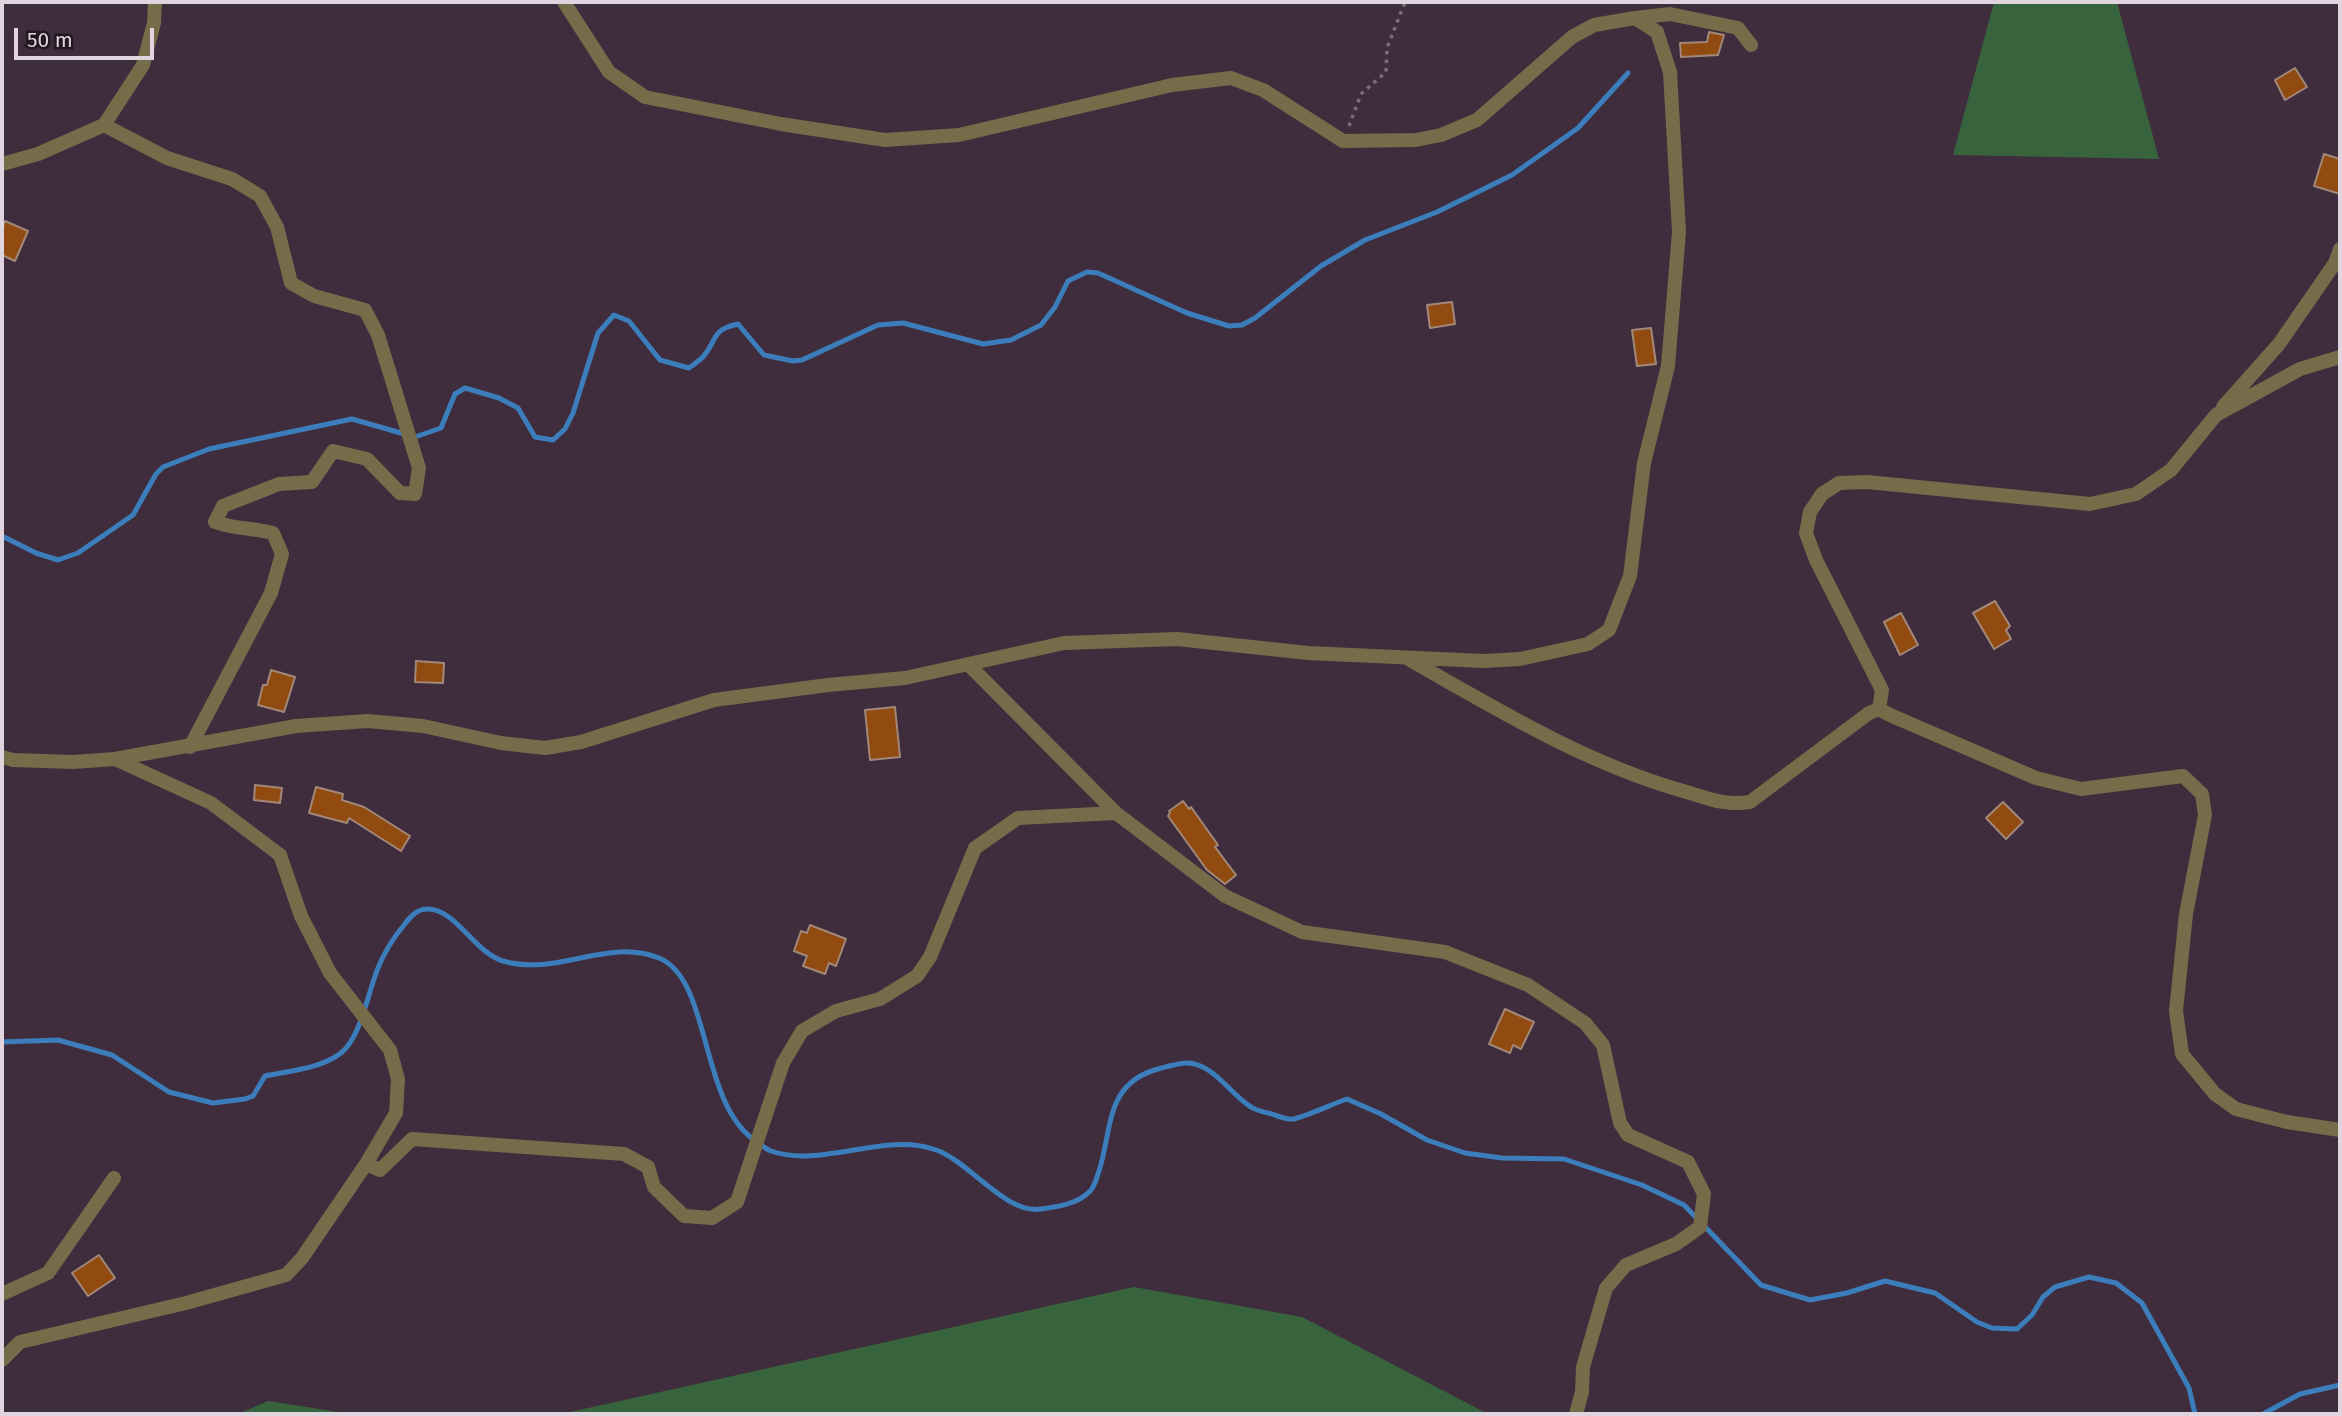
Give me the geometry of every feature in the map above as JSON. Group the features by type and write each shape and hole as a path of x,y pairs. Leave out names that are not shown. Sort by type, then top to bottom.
{"street":[{"path":"2,164 38,154 104,125 142,65 154,23 155,2"},
{"path":"564,2 609,72 645,97 781,124 885,140 959,135 1172,85 1231,78 1263,90 1343,141 1416,140 1441,135 1477,120 1572,37 1594,25 1670,14 1738,27 1751,45"},
{"path":"2,757 13,760 73,762 115,759 296,726 368,721 423,726 501,743 545,748 582,742 714,700 905,678 1065,643 1177,639 1308,653 1483,661 1520,659 1588,644 1609,630 1630,576 1644,463 1668,366 1679,232 1670,72 1657,32 1634,18"},
{"path":"104,125 167,158 232,179 260,196 277,227 291,282 314,296 365,310 378,335 419,468 415,494 400,493 367,459 333,451 312,482 279,484 223,506 215,523 231,528 250,527 273,533 282,554 271,593 190,747"},
{"path":"1879,709 1882,690 1816,561 1806,533 1810,512 1822,494 1839,483 1867,482 2090,504 2136,494 2171,470 2279,344 2335,263 2340,249"},
{"path":"2216,415 2300,369 2340,357"},
{"path":"1406,657 1502,712 1592,758 1651,782 1731,805 1750,802 1868,713 1879,709 2036,778 2081,789 2183,776 2202,794 2205,815 2184,926 2176,1011 2182,1054 2215,1094 2236,1109 2287,1122 2340,1130"},
{"path":"968,664 1116,813 1225,896 1302,932 1445,951 1528,985 1585,1023 1603,1045 1620,1123 1628,1135 1688,1162 1704,1194 1700,1227 1676,1244 1626,1265 1606,1288 1583,1367 1582,1392 1576,1414"},
{"path":"2,1360 20,1342 186,1303 286,1275 302,1258 366,1164 396,1113 398,1079 390,1050 330,973 301,916 280,855 211,803 115,759"},
{"path":"366,1164 380,1170 412,1139 624,1154 648,1167 654,1187 684,1216 712,1217 737,1202 783,1063 802,1031 836,1011 880,999 917,976 930,957 975,848 1018,818 1116,813"},
{"path":"2,1294 48,1273 114,1178"}],"path":[{"path":"1343,141 1361,94 1387,72 1387,48 1405,2"}],"green space":[{"path":"1994,2 2117,2 2159,159 1953,155"},
{"path":"1134,1287 1302,1317 1488,1414 561,1414"},
{"path":"268,1401 352,1414 238,1414"}],"building":[{"path":"1709,32 1724,35 1718,55 1681,57 1680,43 1707,42"},
{"path":"2295,68 2307,87 2285,100 2275,80"},
{"path":"2324,154 2340,159 2340,194 2314,186"},
{"path":"5,221 28,231 15,261 2,255 2,229"},
{"path":"1452,302 1455,324 1430,328 1427,305"},
{"path":"1651,328 1656,364 1637,366 1632,330"},
{"path":"1995,601 2010,626 2006,630 2011,639 1994,649 1973,613"},
{"path":"1901,613 1918,645 1900,655 1884,622"},
{"path":"416,661 444,663 443,683 415,682"},
{"path":"271,670 295,677 284,712 258,705 263,685 267,685"},
{"path":"895,707 900,757 870,760 865,710"},
{"path":"255,785 282,788 280,803 254,800"},
{"path":"316,787 343,794 342,800 364,807 410,836 401,851 349,818 347,823 309,813"},
{"path":"1183,801 1189,809 1191,807 1236,875 1225,884 1207,870 1168,816 1169,811"},
{"path":"2003,802 2023,822 2006,839 1986,818"},
{"path":"810,925 846,939 836,966 829,963 825,974 803,966 807,956 794,951 801,931 807,933"},
{"path":"1505,1009 1534,1022 1521,1049 1513,1045 1510,1053 1489,1044"},
{"path":"99,1255 115,1278 88,1296 72,1273"}],"waterway":[{"path":"2,536 36,553 58,560 78,553 133,515 156,474 163,467 209,449 352,419 415,437 441,428 455,394 465,388 499,398 518,408 535,437 553,440 565,429 573,413 598,333 614,315 629,321 660,360 689,368 703,357 723,329 738,324 764,355 793,361 802,360 878,325 903,323 983,344 1011,340 1041,325 1055,307 1068,281 1087,272 1098,273 1187,313 1229,326 1242,325 1255,318 1321,266 1365,240 1437,212 1512,175 1578,128 1628,73"},
{"path":"2,1042 58,1040 112,1055 169,1092 213,1103 245,1099 253,1096 265,1076 324,1063 348,1046 359,1025 383,957 409,919 417,912 427,909 447,916 483,949 503,961 523,965 543,964 620,952 659,958 676,970 688,990 713,1070 736,1121 753,1139 771,1151 811,1156 875,1147 916,1145 949,1156 1014,1204 1028,1209 1060,1206 1078,1200 1093,1187 1103,1158 1113,1111 1128,1086 1140,1076 1158,1069 1183,1063 1196,1064 1213,1074 1251,1107 1285,1118 1297,1118 1347,1099 1381,1114 1427,1140 1465,1153 1502,1158 1564,1159 1642,1185 1684,1205 1761,1285 1810,1300 1847,1293 1885,1281 1935,1293 1977,1322 1992,1328 2017,1329 2032,1315 2043,1297 2055,1287 2089,1277 2116,1283 2142,1303 2189,1388 2195,1414"},
{"path":"2263,1414 2300,1394 2340,1385"}]}
